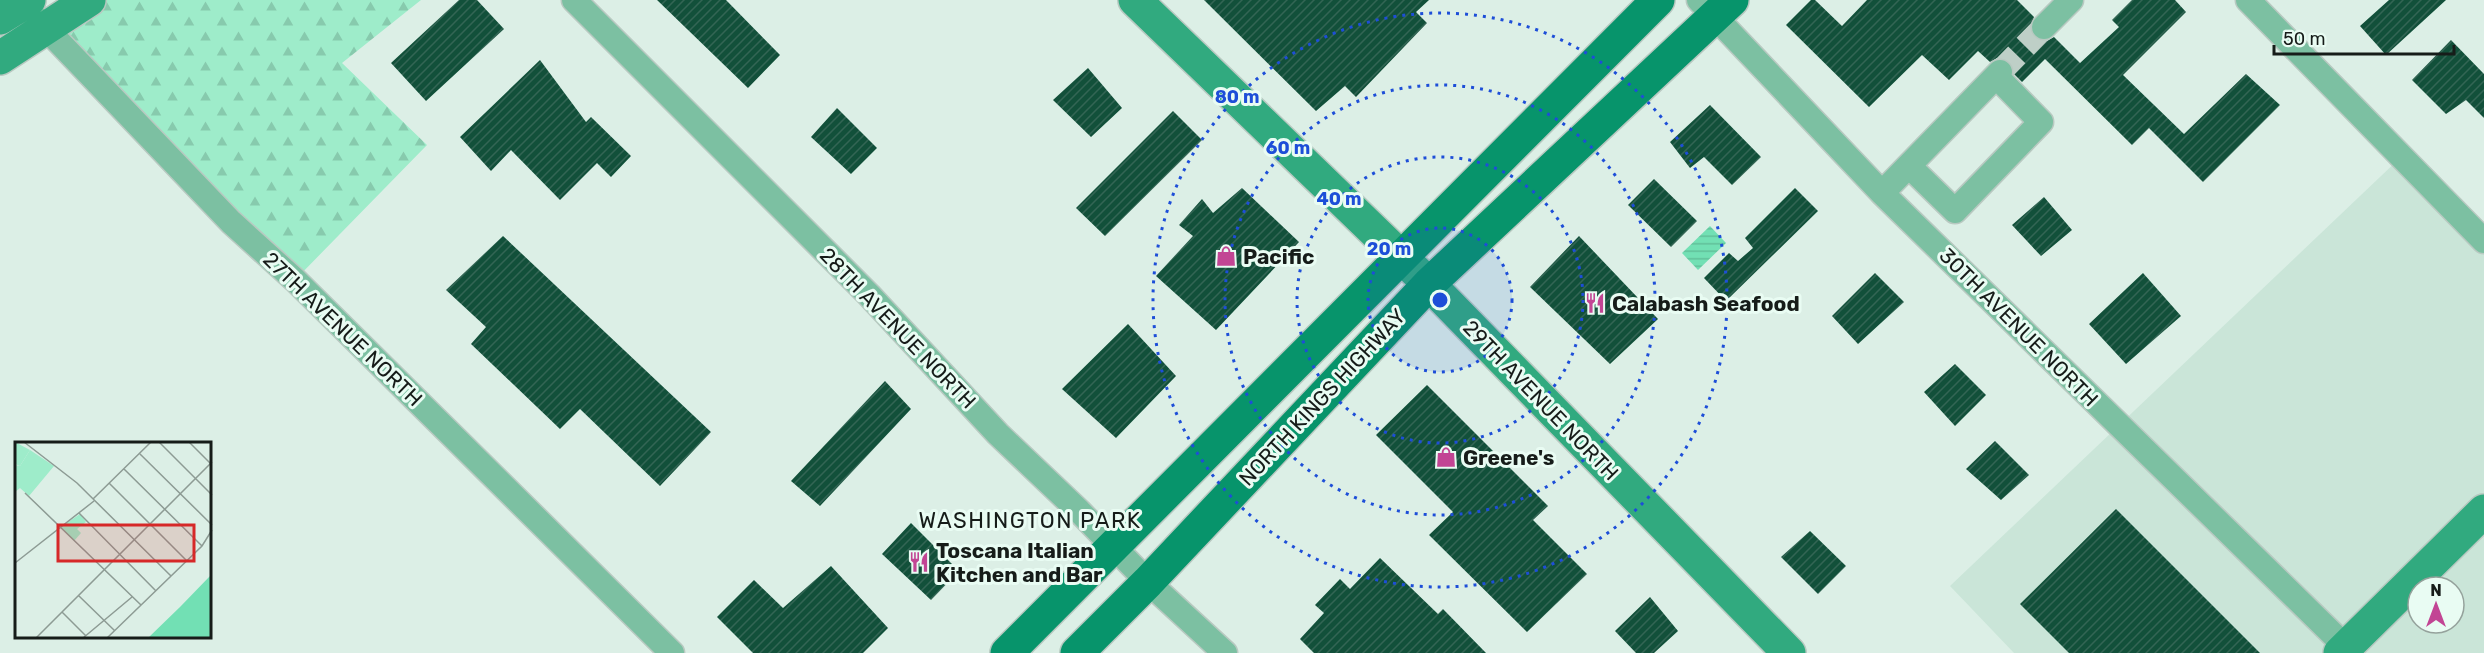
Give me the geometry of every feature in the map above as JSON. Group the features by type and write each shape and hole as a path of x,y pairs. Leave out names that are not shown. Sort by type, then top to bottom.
{"main road":[{"path":"0,58 89,0"},
{"name":"29TH AVENUE NORTH","path":"1135,0 1429,284 1789,653"},
{"name":"NORTH KINGS HIGHWAY","path":"1007,653 1658,0"},
{"name":"NORTH KINGS HIGHWAY","path":"1077,653 1148,582 1429,284 1716,6"},
{"path":"2343,650 2484,511"}],"street":[{"name":"28TH AVENUE NORTH","path":"574,0 869,295 998,434 1114,545 1148,582 1225,653"},
{"path":"2044,27 2071,0"},
{"path":"2248,0 2484,241"},
{"name":"27TH AVENUE NORTH","path":"18,5 47,29 231,222 295,280 672,653"},
{"name":"30TH AVENUE NORTH","path":"1716,6 1882,193 2343,650"},
{"path":"1882,193 1909,165 1998,74 2041,122 1955,211 1909,165"}],"shaded area":[{"path":"2401,157 2484,244 2484,653 2014,653 1950,586"},
{"path":"1710,226 1726,243 1698,270 1682,253"}],"green space":[{"path":"89,0 421,0 342,63 427,145 295,280 47,29"}],"building":[{"path":"459,0 477,0 504,29 426,101 391,63"},
{"path":"657,0 726,0 780,55 748,88"},
{"path":"1204,0 1429,0 1416,12 1427,23 1356,97 1345,86 1316,111"},
{"path":"1811,0 1815,0 1842,26 1867,0 2017,0 2034,17 2030,30 2034,37 2047,41 2054,37 2080,63 2119,27 2112,20 2132,0 2175,0 2186,12 2123,75 2184,134 2246,74 2280,105 2203,182 2149,128 2132,145 2045,59 2022,82 2014,74 2009,61 1997,58 1990,62 1978,51 1949,80 1922,55 1869,107 1786,25"},
{"path":"2389,0 2446,0 2386,55 2360,26"},
{"path":"2451,40 2484,74 2484,118 2466,100 2446,114 2412,80"},
{"path":"540,60 586,122 591,117 631,156 611,177 597,163 560,200 511,150 491,171 460,137"},
{"path":"1088,68 1122,108 1091,137 1053,100"},
{"path":"1710,105 1761,157 1732,185 1704,157 1690,168 1670,142"},
{"path":"837,108 877,148 851,174 811,137"},
{"path":"1173,111 1202,140 1105,236 1076,208"},
{"path":"1654,179 1697,221 1671,247 1628,205"},
{"path":"1242,188 1299,242 1216,330 1156,276 1193,236 1179,225 1202,199 1213,213"},
{"path":"1795,188 1818,211 1726,301 1704,278 1729,253 1738,261 1753,248 1745,238"},
{"path":"2044,197 2072,230 2041,256 2012,225"},
{"path":"503,236 711,432 660,486 580,409 560,429 471,344 486,327 446,290"},
{"name":"Calabash Seafood","path":"1579,236 1658,319 1610,364 1530,287"},
{"path":"1875,273 1904,302 1858,344 1832,316"},
{"path":"2143,273 2181,316 2126,364 2089,324"},
{"path":"1128,324 1176,376 1116,438 1062,389"},
{"path":"1955,364 1986,395 1955,426 1924,392"},
{"path":"885,381 911,409 820,506 791,481"},
{"path":"1427,385 1548,506 1533,520 1587,574 1527,632 1429,535 1453,512 1376,435"},
{"path":"1995,441 2029,475 2001,500 1966,469"},
{"path":"2116,509 2260,653 2069,653 2020,604"},
{"path":"911,523 959,571 931,600 882,554"},
{"path":"1810,531 1846,566 1818,594 1781,557"},
{"path":"1380,558 1438,614 1443,609 1486,653 1314,653 1300,639 1324,613 1315,605 1340,579 1350,589"},
{"path":"831,566 888,628 863,653 753,653 717,617 754,580 783,608"},
{"path":"1650,597 1678,631 1654,653 1636,653 1615,631"}],"tunnel":[{"path":"2000,72 2044,27"}],"place":[{"name":"Pacific","path":"1226,256"},
{"name":"Calabash Seafood","path":"1595,303"},
{"name":"Greene's","path":"1446,457"},
{"name":"Toscana Italian Kitchen and Bar","path":"919,562"}],"district":[{"name":"WASHINGTON PARK","path":"1030,520"}]}
